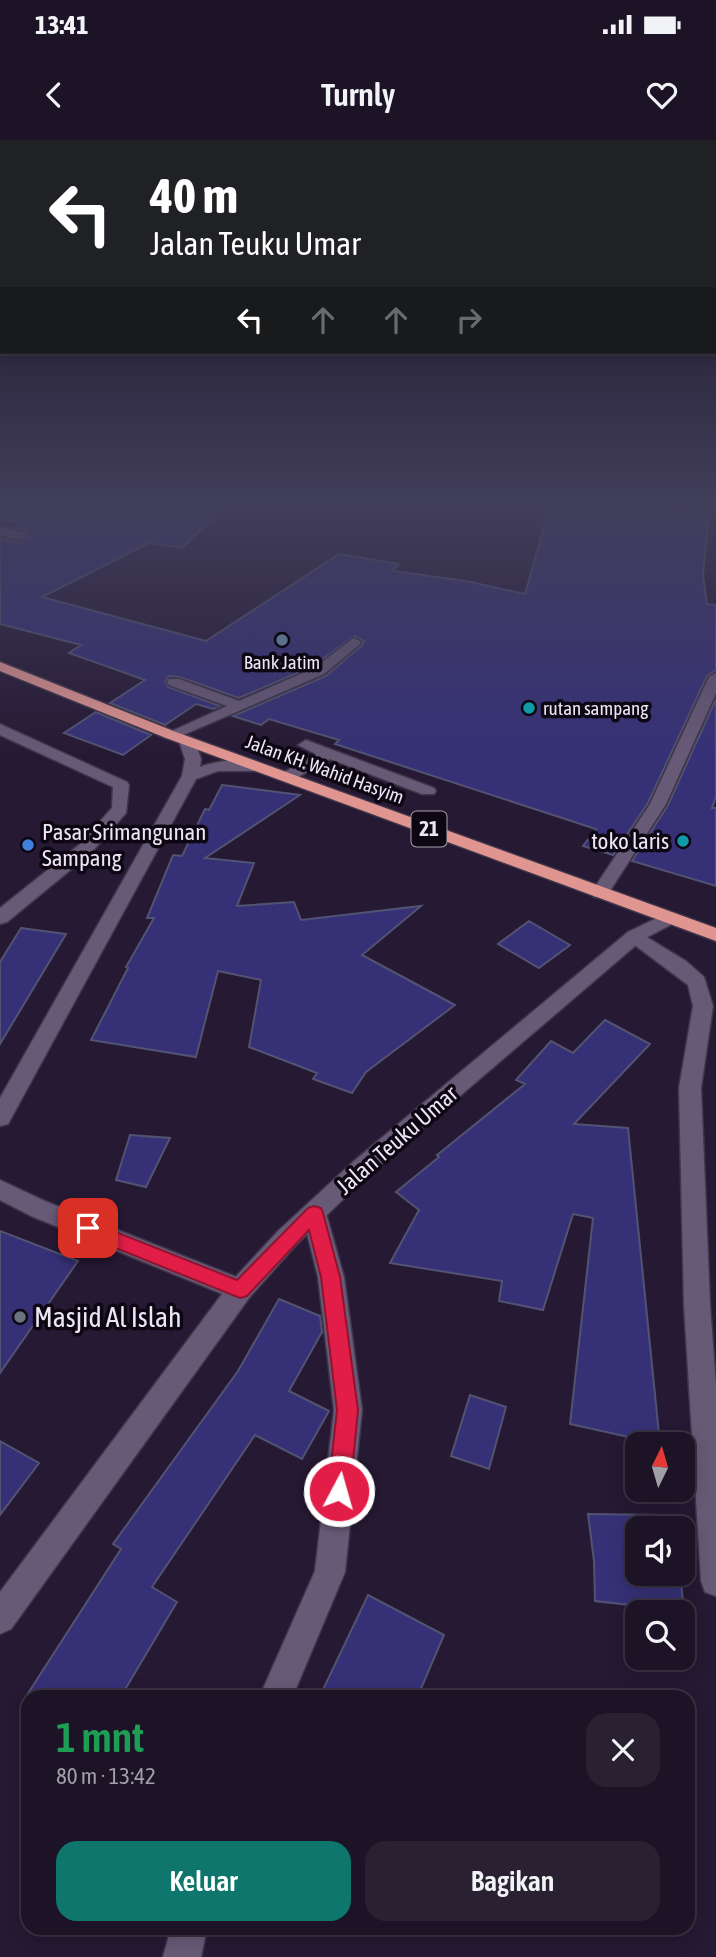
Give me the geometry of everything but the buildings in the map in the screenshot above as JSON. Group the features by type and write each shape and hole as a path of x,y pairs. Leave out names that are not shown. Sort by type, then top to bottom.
{"highway":[{"name":"Jalan KH. Wahid Hasyim","path":"0,666 179,738 600,893 651,927 716,935"}],"street":[{"path":"0,1118 190,776 193,759 179,738 240,706 318,671 354,642"},
{"path":"600,893 658,804 716,677"},
{"path":"174,682 240,706"},
{"path":"0,729 121,785 120,809 85,849 0,918"},
{"path":"306,745 428,791"},
{"path":"286,777 329,753"},
{"path":"190,776 216,766 257,766"},
{"path":"651,927 679,966 696,982 703,1006 690,1088 697,1305 716,1581"},
{"name":"Jalan Teuku Umar","path":"0,1618 240,1290 362,1167 651,927"},
{"path":"0,1189 39,1209 240,1290"},
{"path":"278,1690 330,1572 348,1410 331,1277 314,1213"},
{"path":"182,1957 187,1935"}],"place":[{"name":"Bank Jatim","path":"282,640"},
{"name":"rutan sampang","path":"529,708"},
{"name":"toko laris","path":"683,841"},
{"name":"Pasar Srimangunan Sampang","path":"28,845"},
{"name":"Masjid Al Islah","path":"20,1317"}],"route":[{"path":"88,1228 240,1290 287,1238 314,1213 331,1277 348,1410 339,1491"}]}
